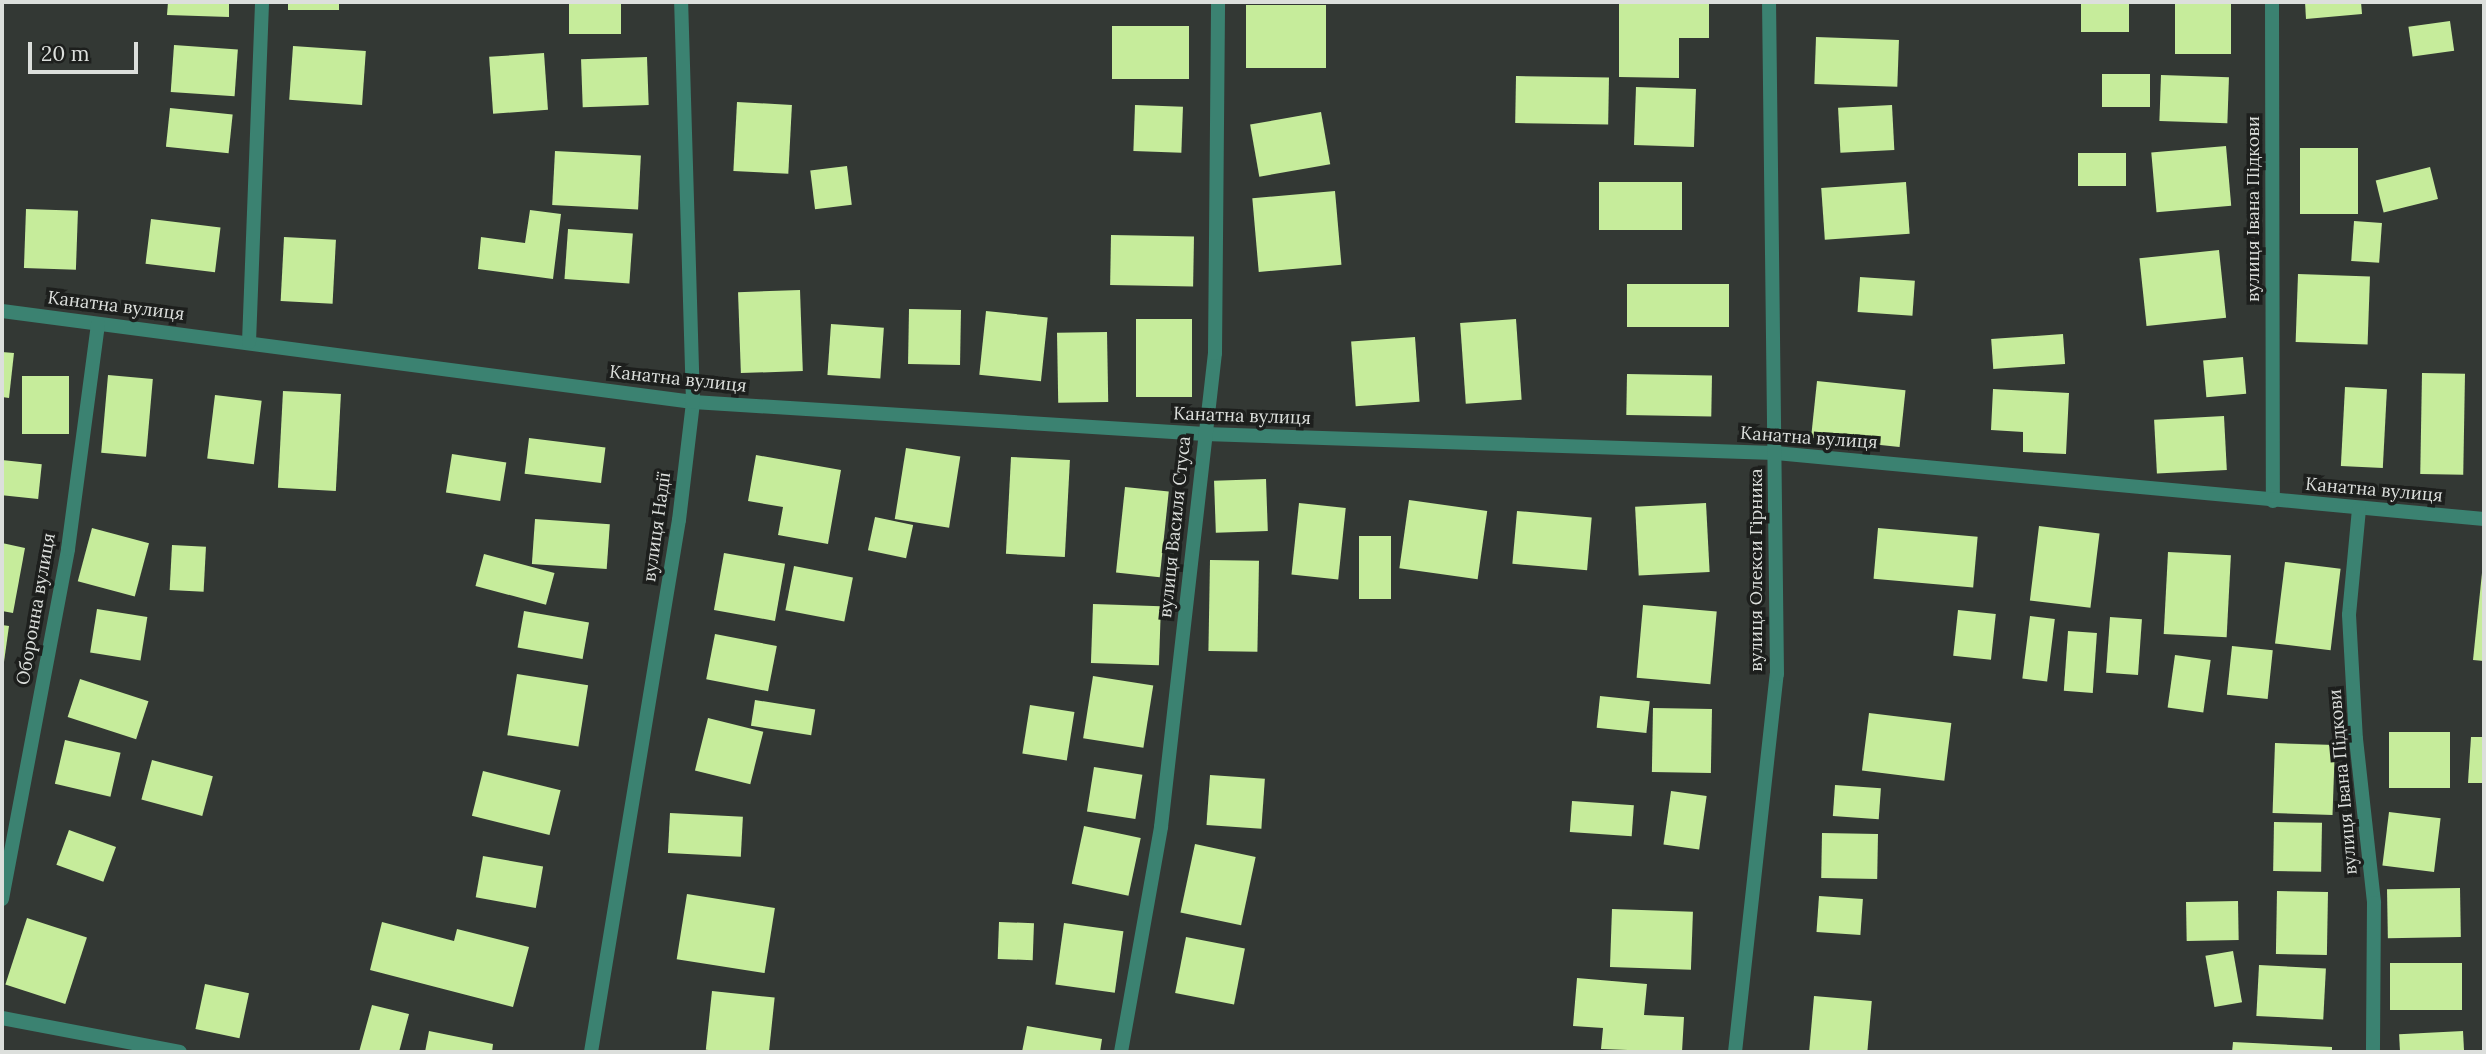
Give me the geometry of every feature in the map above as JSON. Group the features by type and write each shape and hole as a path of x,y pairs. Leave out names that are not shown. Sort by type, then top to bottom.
{"street":[{"path":"249,342 262,2"},
{"name":"вулиця Надії","path":"592,1052 679,520 693,402 681,2"},
{"name":"вулиця Василя Стуса","path":"1121,1052 1161,827 1214,353 1218,2"},
{"name":"вулиця Олекси Гірника","path":"1735,1052 1777,674 1769,2"},
{"name":"вулиця Івана Підкови","path":"2272,2 2273,501"},
{"name":"Канатна вулиця","path":"2,311 693,402 1205,434 1775,453 2484,519"},
{"name":"Оборонна вулиця","path":"2,900 68,549 98,324"},
{"name":"вулиця Івана Підкови","path":"2359,509 2349,615 2356,739 2374,902 2373,1052"},
{"path":"2,1017 180,1052"}],"building":[{"path":"168,2 229,2 229,17 167,15"},
{"path":"288,2 339,2 339,10 288,10"},
{"path":"569,2 621,2 621,34 569,34"},
{"path":"1619,2 1709,2 1709,38 1679,38 1679,78 1619,77"},
{"path":"2081,2 2129,2 2129,32 2081,32"},
{"path":"2175,2 2231,2 2231,54 2175,54"},
{"path":"2305,2 2361,2 2362,14 2306,19"},
{"path":"1246,5 1326,5 1326,68 1246,68"},
{"path":"2450,21 2454,51 2413,57 2408,27"},
{"path":"1112,26 1189,26 1189,79 1112,79"},
{"path":"1816,37 1899,40 1897,87 1814,84"},
{"path":"174,45 238,49 235,96 171,92"},
{"path":"293,46 366,51 362,105 289,100"},
{"path":"544,53 548,110 493,114 489,57"},
{"path":"647,57 649,105 583,107 581,59"},
{"path":"2102,74 2150,74 2150,107 2102,107"},
{"path":"2161,75 2229,77 2227,123 2159,121"},
{"path":"1516,76 1609,78 1608,125 1515,123"},
{"path":"1636,87 1696,89 1694,147 1634,145"},
{"path":"737,102 792,105 788,174 733,171"},
{"path":"1135,105 1183,107 1181,153 1133,151"},
{"path":"1892,105 1894,150 1840,153 1838,108"},
{"path":"170,108 233,115 229,153 166,147"},
{"path":"1321,112 1330,164 1259,177 1250,125"},
{"path":"2226,146 2231,206 2157,212 2151,153"},
{"path":"2300,148 2358,148 2358,214 2300,214"},
{"path":"555,151 641,156 638,209 552,205"},
{"path":"2078,153 2126,153 2126,186 2078,186"},
{"path":"847,166 852,205 815,209 810,171"},
{"path":"2430,167 2438,199 2384,213 2376,181"},
{"path":"1599,182 1682,182 1682,230 1599,230"},
{"path":"1906,182 1910,234 1825,240 1821,188"},
{"path":"1335,191 1341,265 1259,272 1252,198"},
{"path":"26,209 78,211 76,270 24,268"},
{"path":"530,210 561,214 553,279 478,269 481,237 525,243"},
{"path":"151,219 220,228 215,272 146,264"},
{"path":"2354,221 2382,223 2379,263 2351,261"},
{"path":"568,229 633,234 629,283 565,279"},
{"path":"1111,235 1194,236 1193,286 1110,285"},
{"path":"284,237 336,240 333,304 281,301"},
{"path":"2219,250 2226,318 2147,326 2139,258"},
{"path":"2298,274 2370,277 2368,344 2296,342"},
{"path":"1860,277 1915,281 1912,316 1858,312"},
{"path":"1627,284 1729,284 1729,327 1627,327"},
{"path":"800,290 803,371 741,373 738,292"},
{"path":"909,309 961,310 960,365 908,364"},
{"path":"986,311 1048,317 1041,381 979,375"},
{"path":"1136,319 1192,319 1192,397 1136,397"},
{"path":"1516,319 1522,400 1466,404 1460,323"},
{"path":"831,324 884,328 880,379 827,375"},
{"path":"1107,332 1108,402 1058,403 1057,333"},
{"path":"2063,334 2065,364 1993,369 1991,339"},
{"path":"1415,337 1420,402 1356,406 1351,341"},
{"path":"2,352 14,353 9,398 2,397"},
{"path":"2243,357 2246,394 2206,397 2203,360"},
{"path":"2422,373 2465,374 2463,475 2420,474"},
{"path":"1627,374 1712,375 1711,416 1626,415"},
{"path":"108,375 153,379 146,457 101,453"},
{"path":"22,376 69,376 69,434 22,434"},
{"path":"1817,381 1906,390 1900,447 1811,438"},
{"path":"2345,387 2387,389 2383,468 2341,466"},
{"path":"1993,389 2069,393 2066,454 2023,452 2023,432 1991,430"},
{"path":"283,391 341,394 336,491 278,488"},
{"path":"215,395 262,401 254,464 207,459"},
{"path":"2224,416 2227,470 2157,474 2154,420"},
{"path":"529,438 605,447 601,483 525,474"},
{"path":"906,448 960,457 949,528 895,519"},
{"path":"452,454 506,463 500,501 446,493"},
{"path":"756,455 841,470 828,544 778,535 783,507 748,501"},
{"path":"1011,457 1070,460 1065,557 1006,554"},
{"path":"2,460 42,464 38,499 2,495"},
{"path":"1266,479 1268,531 1216,533 1214,481"},
{"path":"1125,487 1169,492 1160,577 1116,573"},
{"path":"1409,500 1487,511 1478,579 1399,568"},
{"path":"1299,503 1346,508 1338,580 1291,575"},
{"path":"1706,503 1710,572 1639,576 1635,507"},
{"path":"1517,511 1592,518 1587,570 1512,564"},
{"path":"875,517 913,525 906,558 868,550"},
{"path":"535,519 610,524 607,569 532,564"},
{"path":"2039,526 2100,533 2090,608 2030,600"},
{"path":"92,528 149,543 135,596 78,581"},
{"path":"1878,528 1978,537 1973,588 1874,579"},
{"path":"1359,536 1391,536 1391,599 1359,599"},
{"path":"2,543 25,548 13,613 2,611"},
{"path":"172,545 206,547 204,592 170,590"},
{"path":"2168,552 2231,555 2227,637 2164,634"},
{"path":"724,553 785,564 775,621 714,610"},
{"path":"484,554 555,573 546,605 475,586"},
{"path":"1210,560 1259,561 1257,652 1208,651"},
{"path":"2285,562 2341,569 2331,650 2275,643"},
{"path":"794,566 853,577 844,622 785,610"},
{"path":"2484,573 2484,661 2473,660"},
{"path":"1093,604 1161,606 1159,665 1091,663"},
{"path":"1643,605 1717,611 1710,684 1637,678"},
{"path":"97,609 147,617 140,660 90,652"},
{"path":"1958,610 1996,614 1991,660 1953,656"},
{"path":"524,611 589,622 583,659 518,647"},
{"path":"2030,616 2055,619 2047,682 2022,679"},
{"path":"2110,617 2142,619 2138,675 2106,673"},
{"path":"2,625 9,626 3,669 2,669"},
{"path":"2068,631 2097,633 2093,693 2064,691"},
{"path":"715,634 777,646 768,691 706,679"},
{"path":"2232,646 2273,650 2268,699 2227,695"},
{"path":"2175,655 2211,660 2203,712 2168,707"},
{"path":"517,674 588,685 578,746 507,735"},
{"path":"1093,676 1153,686 1143,748 1083,738"},
{"path":"80,679 148,701 136,739 68,717"},
{"path":"1600,696 1650,701 1646,733 1597,728"},
{"path":"755,700 815,710 811,735 751,726"},
{"path":"1030,705 1074,712 1067,760 1022,753"},
{"path":"1653,708 1712,709 1711,773 1652,772"},
{"path":"1869,713 1951,723 1944,781 1862,771"},
{"path":"708,718 763,732 750,784 695,770"},
{"path":"2389,732 2450,732 2450,788 2389,788"},
{"path":"2471,737 2484,737 2484,783 2468,783"},
{"path":"65,740 121,753 110,797 55,784"},
{"path":"2275,743 2335,745 2333,815 2273,813"},
{"path":"152,760 213,776 202,816 141,800"},
{"path":"1094,767 1142,775 1135,819 1087,811"},
{"path":"483,771 561,790 549,835 472,816"},
{"path":"1210,775 1265,779 1261,829 1207,825"},
{"path":"1835,785 1881,788 1879,819 1833,816"},
{"path":"1671,791 1707,796 1699,849 1663,844"},
{"path":"1572,801 1634,805 1632,836 1570,832"},
{"path":"2389,812 2441,818 2434,872 2382,866"},
{"path":"670,813 743,817 741,857 668,853"},
{"path":"2274,822 2322,823 2321,872 2273,871"},
{"path":"1084,826 1141,838 1128,896 1072,884"},
{"path":"69,830 116,847 103,882 56,865"},
{"path":"1822,833 1878,834 1877,879 1821,878"},
{"path":"1195,844 1256,857 1241,925 1180,912"},
{"path":"483,856 543,867 536,908 476,897"},
{"path":"2460,888 2461,937 2388,938 2387,889"},
{"path":"2277,891 2328,892 2327,955 2276,954"},
{"path":"687,894 775,908 765,973 677,959"},
{"path":"1819,896 1863,899 1860,935 1816,932"},
{"path":"2238,901 2239,940 2187,941 2186,902"},
{"path":"1612,909 1693,912 1691,970 1610,967"},
{"path":"27,918 87,937 65,1004 5,985"},
{"path":"382,922 454,941 457,929 529,947 513,1007 370,970"},
{"path":"999,922 1034,923 1033,960 998,959"},
{"path":"1064,923 1123,931 1115,993 1055,984"},
{"path":"1186,937 1245,948 1234,1004 1175,993"},
{"path":"2233,951 2242,1002 2214,1007 2205,956"},
{"path":"2390,963 2462,963 2462,1010 2390,1010"},
{"path":"2259,965 2326,969 2323,1019 2256,1016"},
{"path":"1577,978 1647,984 1644,1015 1684,1017 1682,1052 1601,1049 1603,1028 1573,1026"},
{"path":"205,984 249,993 239,1038 195,1029"},
{"path":"712,991 775,998 769,1052 706,1050"},
{"path":"1814,996 1872,1001 1867,1052 1809,1052"},
{"path":"372,1005 409,1014 399,1052 359,1052"},
{"path":"1027,1026 1102,1039 1100,1052 1022,1052"},
{"path":"429,1031 493,1044 492,1052 425,1052"},
{"path":"2463,1031 2464,1052 2400,1052 2399,1034"},
{"path":"2233,1042 2332,1047 2332,1052 2232,1052"}]}
